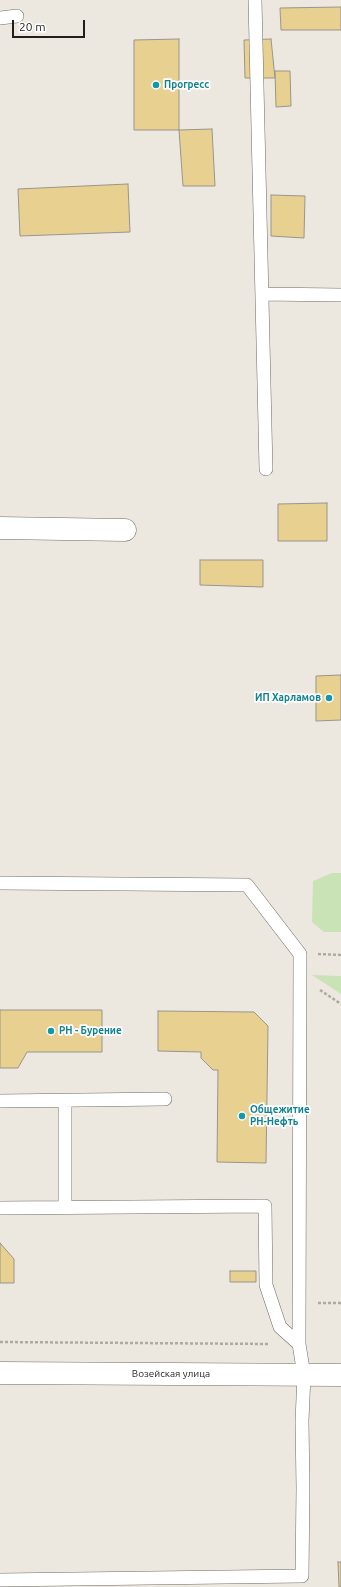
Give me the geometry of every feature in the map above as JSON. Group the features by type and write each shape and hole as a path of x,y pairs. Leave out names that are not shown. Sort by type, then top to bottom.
{"main road":[{"path":"0,528 125,530"},
{"name":"Возейская улица","path":"0,1373 341,1375"}],"lane":[{"path":"255,0 266,469"},
{"path":"0,18 17,16"},
{"path":"262,294 341,295"},
{"path":"0,883 247,885 300,954 300,1344 304,1374 302,1421 302,1576 0,1580"},
{"path":"65,1100 65,1207"},
{"path":"0,1101 164,1100"},
{"path":"0,1208 265,1206 266,1285 280,1327 300,1344"}],"path":[{"path":"314,1302 341,1303"},
{"path":"0,1342 300,1344"}],"green space":[{"path":"332,873 341,873 341,932 324,932 312,922 313,881"},
{"path":"312,975 341,976 341,994"}],"building":[{"path":"341,7 341,30 281,30 280,8"},
{"name":"Прогресс","path":"179,39 179,130 134,130 134,40"},
{"path":"271,39 275,78 245,78 244,40"},
{"path":"275,71 290,71 291,106 276,107"},
{"path":"212,129 215,186 183,186 179,130"},
{"path":"128,184 130,232 20,236 18,189"},
{"path":"271,195 305,196 304,238 271,236"},
{"path":"327,503 327,541 278,541 278,504"},
{"path":"200,560 263,560 263,587 200,585"},
{"name":"ИП Харламов","path":"341,675 341,720 316,721 316,676"},
{"name":"РН - Бурение","path":"0,1010 102,1010 102,1052 27,1052 18,1068 0,1068"},
{"name":"Общежитие РН-Нефть","path":"158,1011 254,1012 268,1026 266,1163 217,1162 218,1070 213,1070 201,1058 201,1052 158,1051"},
{"path":"0,1243 14,1259 14,1283 0,1283"},
{"path":"230,1271 256,1271 256,1282 230,1282"},
{"path":"338,1562 341,1562 341,1587 339,1587"}],"place":[{"name":"Прогресс","path":"156,85"},
{"name":"ИП Харламов","path":"329,698"},
{"name":"РН - Бурение","path":"51,1031"},
{"name":"Общежитие РН-Нефть","path":"242,1116"}]}
